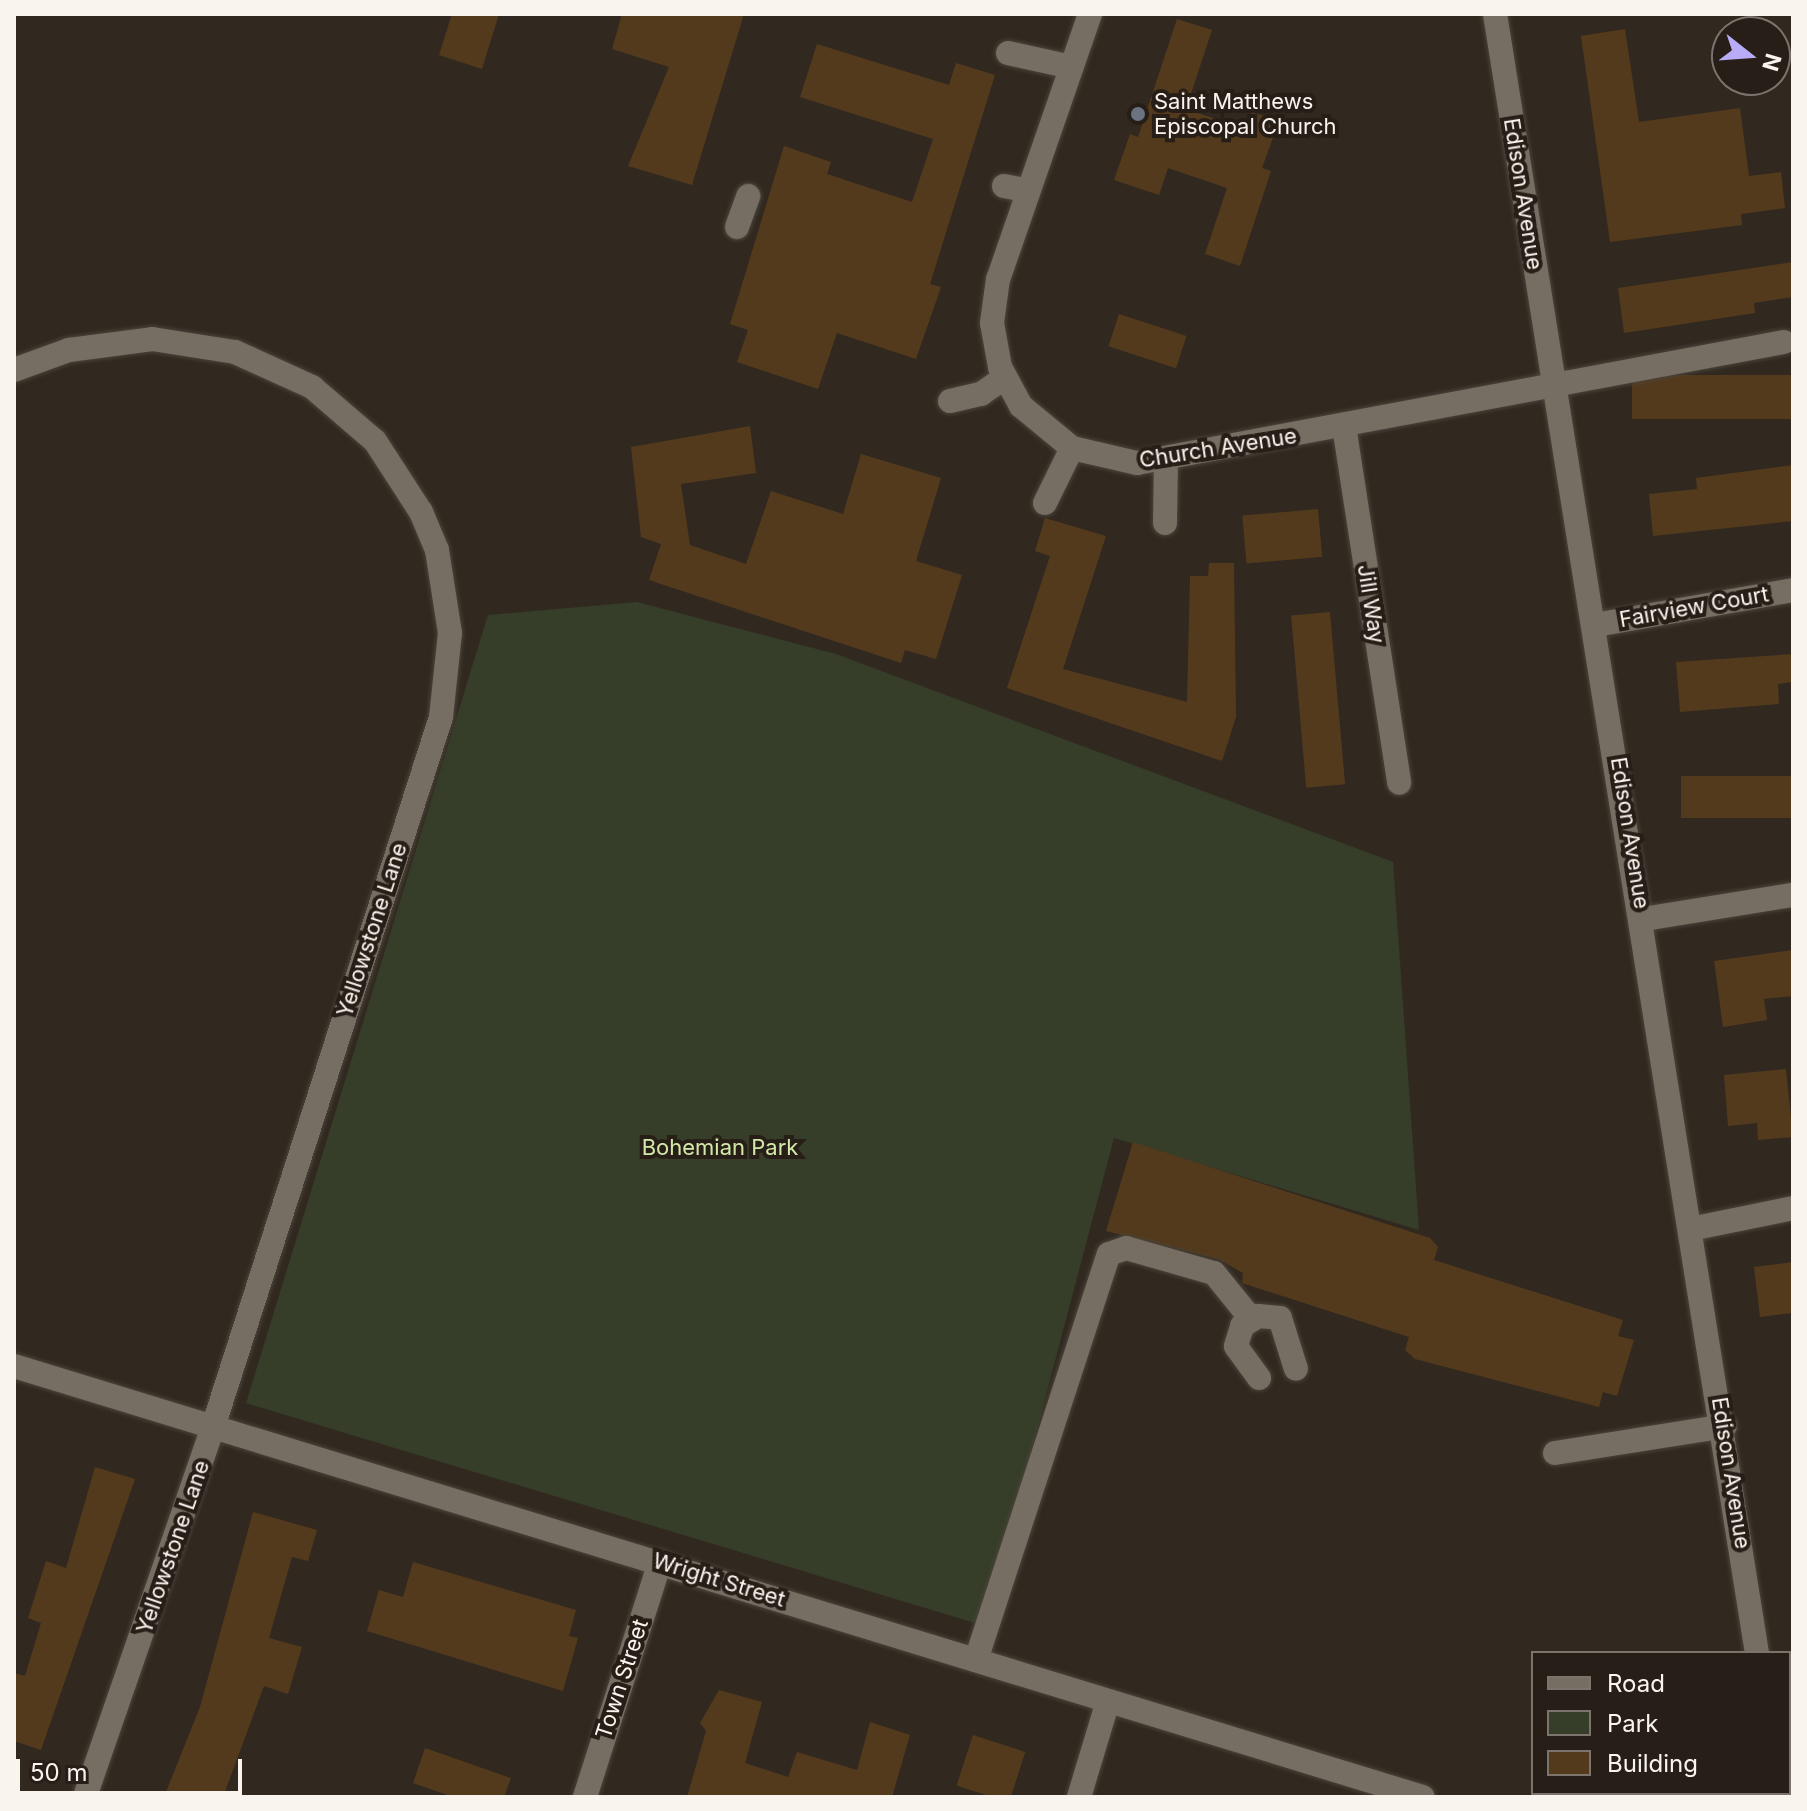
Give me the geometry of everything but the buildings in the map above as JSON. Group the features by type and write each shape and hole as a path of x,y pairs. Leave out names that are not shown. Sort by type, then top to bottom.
{"street":[{"name":"Church Avenue","path":"1090,14 994,301 1005,377 1035,423 1072,448 1114,462 1166,458 1555,389 1624,367 1784,342"},
{"name":"Edison Avenue","path":"1495,14 1644,919 1690,1229 1725,1426 1757,1651"},
{"path":"1008,53 1071,67"},
{"path":"1004,186 1029,191"},
{"path":"737,227 748,196"},
{"name":"Yellowstone Lane","path":"14,370 69,350 152,339 221,349 275,367 345,412 400,475 437,550 450,633 441,717 213,1427 85,1797"},
{"path":"950,401 981,394 1005,377"},
{"name":"Jill Way","path":"1344,426 1399,783"},
{"path":"1045,503 1072,448"},
{"path":"1165,523 1166,458"},
{"name":"Fairview Court","path":"1595,625 1793,590"},
{"path":"1644,919 1793,895"},
{"path":"1690,1229 1793,1208"},
{"path":"976,1660 1109,1254 1126,1248 1214,1273 1252,1320"},
{"path":"1259,1378 1236,1346 1242,1326 1252,1320 1280,1318 1296,1369"},
{"name":"Wright Street","path":"14,1366 1423,1797"},
{"path":"1555,1453 1725,1426"},
{"name":"Town Street","path":"585,1797 660,1562"},
{"path":"1079,1797 1108,1701"}],"green space":[{"name":"Bohemian Park","path":"637,602 836,654 1393,862 1419,1230 1114,1138 985,1626 246,1403 488,615"}],"place":[{"name":"Saint Matthews Episcopal Church","path":"1138,114"}]}
